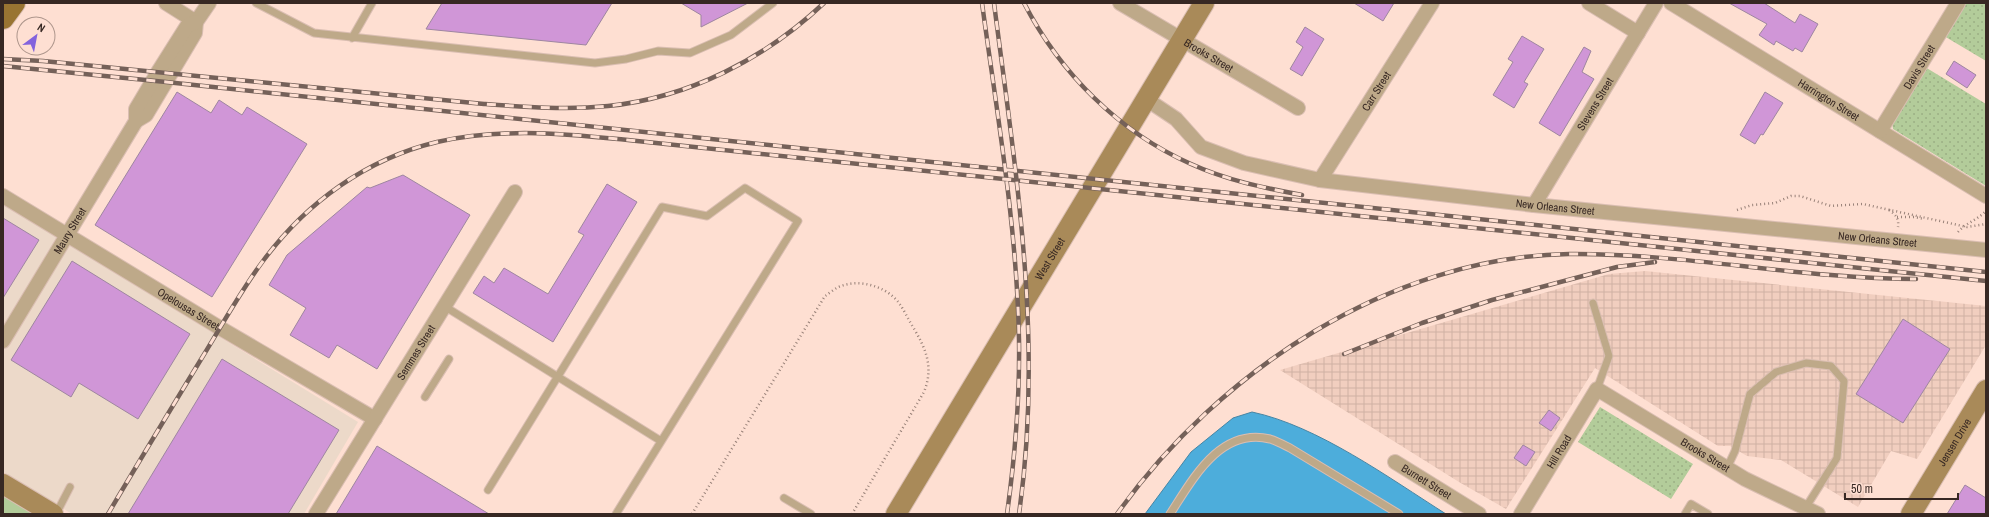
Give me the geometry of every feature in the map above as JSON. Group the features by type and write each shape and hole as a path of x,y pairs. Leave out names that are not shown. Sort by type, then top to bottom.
{"main road":[{"path":"3,18 14,3"}],"street":[{"path":"166,3 196,22"},
{"name":"Maury Street","path":"3,341 136,120 136,109 158,72 187,26 196,22 209,3"},
{"name":"Brooks Street","path":"1120,3 1298,108"},
{"name":"West Street","path":"896,514 1204,3"},
{"name":"Carr Street","path":"1320,180 1432,3"},
{"path":"1589,3 1638,33"},
{"name":"Stevens Street","path":"1534,205 1656,3"},
{"name":"Harrington Street","path":"1671,3 1986,196"},
{"name":"Davis Street","path":"1880,132 1958,3"},
{"name":"New Orleans Street","path":"1146,99 1176,119 1201,147 1244,162 1320,180 1534,205 1986,250"},
{"name":"Semmes Street","path":"316,514 515,192"},
{"name":"Opelousas Street","path":"3,196 220,328 375,419"},
{"name":"Brooks Street","path":"1597,390 1745,479 1812,511"},
{"name":"Hill Road","path":"1521,514 1597,390"},
{"name":"Jensen Drive","path":"1911,514 1986,390"},
{"name":"Burnett Street","path":"1395,462 1479,514"},
{"path":"3,484 53,514"}],"lane":[{"path":"256,3 314,33 594,63 626,59 658,51 690,53 731,35 773,3"},
{"path":"352,38 372,3"},
{"path":"488,490 662,207 707,216 745,188 798,221 616,514"},
{"path":"1593,303 1609,356 1597,390"},
{"path":"444,306 661,441"},
{"path":"425,397 448,359"},
{"path":"1727,468 1735,451 1750,394 1776,372 1806,363 1831,366 1844,381 1837,458 1812,511"},
{"path":"1170,514 1200,468 1214,455 1229,444 1243,439 1258,438 1271,439 1290,448 1399,514"},
{"path":"56,514 70,487"},
{"path":"784,498 811,514"},
{"path":"1685,514 1691,504 1708,514"}],"path":[{"path":"1730,224 1733,213 1740,208 1752,205 1775,203 1791,196 1800,196 1830,206 1863,204 1917,215 1935,221"},
{"path":"1887,209 1899,220 1898,241"},
{"path":"1958,232 1963,226 1977,219 1986,211"},
{"path":"1897,217 1914,217 1963,226 1986,224"},
{"path":"692,514 825,296 841,286 859,283 877,287 892,296 899,303 923,345 929,364 928,384 924,392 852,514"}],"shaded area":[{"path":"3,204 358,422 304,514 72,514 3,472"},
{"path":"1645,271 1986,306 1986,345 1917,459 1891,451 1858,507 1781,460 1747,456 1730,446 1718,446 1595,368 1506,509 1459,482 1280,370 1609,274"}],"green space":[{"path":"1963,3 1986,3 1986,61 1944,36"},
{"path":"1925,67 1986,104 1986,186 1893,129 1892,122"},
{"path":"1600,407 1693,464 1671,499 1578,442"},
{"path":"3,495 33,514 3,514"}],"water":[{"path":"1252,412 1277,419 1327,441 1377,470 1446,514 1145,514 1191,452 1233,418"}],"building":[{"path":"442,3 612,3 586,45 426,29"},
{"path":"681,3 748,3 701,27 701,15"},
{"path":"1354,3 1394,3 1383,21"},
{"path":"1729,3 1764,3 1795,23 1800,14 1818,24 1802,52 1795,48 1793,51 1776,41 1774,45 1759,35 1767,24"},
{"path":"1305,27 1324,39 1302,76 1290,69 1303,47 1296,42"},
{"path":"1522,36 1544,49 1524,82 1528,84 1514,108 1493,95 1513,62 1508,59"},
{"path":"1584,47 1591,51 1582,72 1594,79 1560,136 1539,123"},
{"path":"1954,61 1976,75 1967,88 1946,74"},
{"path":"177,92 211,113 219,100 242,115 247,107 307,144 212,297 95,225"},
{"path":"1765,92 1783,103 1763,135 1761,134 1755,144 1740,135"},
{"path":"403,175 470,215 377,369 337,345 329,358 290,335 306,308 269,285 287,255 367,187 370,188"},
{"path":"607,184 637,202 553,342 473,293 484,276 494,283 504,268 548,294 584,235 578,232"},
{"path":"3,218 39,240 3,298"},
{"path":"72,261 190,334 138,419 79,383 71,397 11,360"},
{"path":"1903,319 1950,349 1903,423 1856,394"},
{"path":"222,359 339,430 288,514 128,514"},
{"path":"1549,410 1560,418 1551,431 1539,423"},
{"path":"1523,445 1535,452 1526,466 1514,458"},
{"path":"377,446 489,514 336,514"},
{"path":"1965,485 1986,498 1986,514 1947,514"}],"railway":[{"path":"3,59 43,61 484,104 546,108 608,106 638,102 668,94 725,72 752,58 777,41 824,3"},
{"path":"982,3 1005,171 1017,297 1019,339 1018,405 1015,449 1007,514"},
{"path":"994,3 1018,195 1028,322 1029,385 1026,449 1019,514"},
{"path":"1024,3 1055,53 1074,76 1094,98 1140,135 1165,151 1204,170 1245,183 1302,195"},
{"path":"3,66 1986,272"},
{"path":"108,514 238,297 263,261 298,220 318,202 362,172 411,150 437,142 462,137 512,133 537,133 612,138 1986,281"},
{"path":"1117,514 1158,462 1205,413 1258,370 1314,332 1374,300 1437,276 1502,260 1569,254 1656,257 1829,275 1916,279"},
{"path":"1344,354 1422,323 1492,300 1617,267 1655,262"}]}
